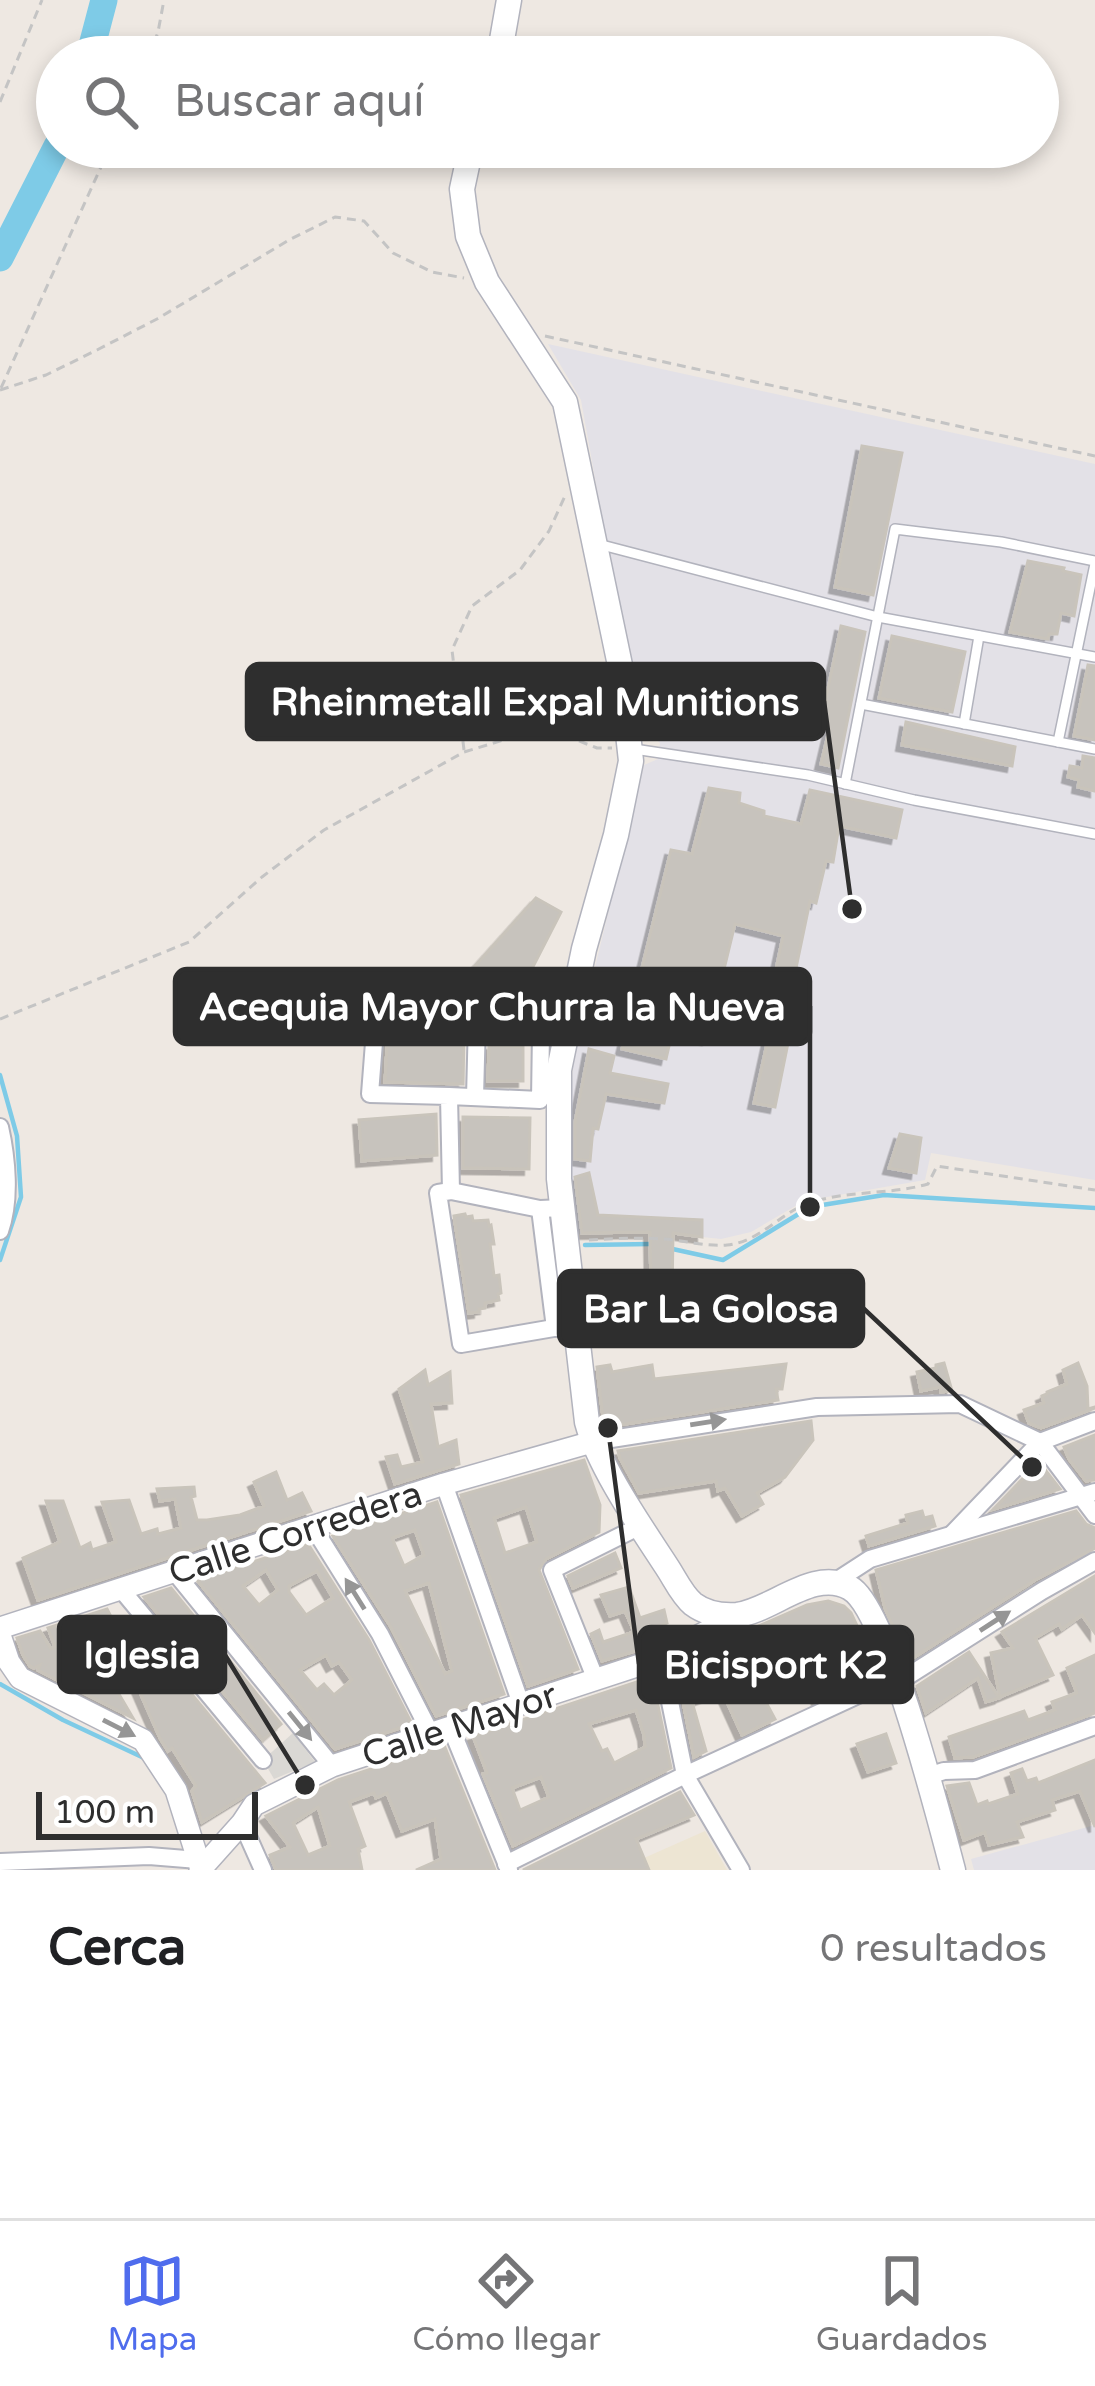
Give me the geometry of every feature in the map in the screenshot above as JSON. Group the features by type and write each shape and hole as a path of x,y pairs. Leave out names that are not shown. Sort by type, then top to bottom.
{"main road":[{"path":"502,36 508,0"},
{"path":"466,168 462,189 468,236 487,282 565,402 621,670 631,760 559,1070 559,1179 552,1208 567,1241 566,1326 592,1442 640,1526 689,1601 717,1614 740,1615"},
{"path":"833,1583 850,1588 868,1606 928,1776 953,1870"},
{"name":"Calle Mayor","path":"740,1615 816,1584 833,1583"}],"street":[{"path":"377,1004 541,1031 540,1100 449,1096 370,1094 377,1004"},
{"path":"475,1097 477,1021"},
{"path":"444,1192 552,1208 566,1326 461,1344 444,1192 449,1096"},
{"path":"0,1126 6,1213 0,1231"},
{"path":"592,1442 817,1407 960,1404 1040,1442 1088,1494 1095,1515"},
{"path":"952,1534 1040,1442 1095,1421"},
{"name":"Calle Corredera","path":"0,1632 173,1570 592,1442"},
{"path":"444,1484 521,1704"},
{"path":"833,1583 871,1559 1088,1494"},
{"path":"596,1680 552,1570 640,1526"},
{"path":"313,1527 441,1731 507,1867 685,1775 908,1676 1095,1561"},
{"path":"173,1570 332,1766"},
{"path":"120,1588 263,1760"},
{"path":"686,1642 689,1601"},
{"name":"Calle Mayor","path":"200,1866 254,1804 332,1766 662,1658 740,1615"},
{"path":"0,1632 9,1662 20,1678 143,1740 176,1790 200,1866 149,1856 0,1862"},
{"path":"662,1658 685,1775 741,1870"},
{"path":"928,1776 976,1770 1095,1726"},
{"path":"242,1823 263,1870"}],"lane":[{"path":"845,784 895,529 1001,542 1095,563 1058,742"},
{"path":"594,543 878,617 1095,657"},
{"path":"964,724 979,636"},
{"path":"861,704 1095,748"},
{"path":"629,749 787,772 1095,834"}],"path":[{"path":"0,101 42,0"},
{"path":"157,36 164,0"},
{"path":"0,390 100,168"},
{"path":"0,390 46,375 97,350 335,217 364,221 394,253 432,272 487,282"},
{"path":"519,332 1095,456"},
{"path":"464,752 452,650 472,606 520,570 550,531 565,496"},
{"path":"0,1019 189,942 324,830 464,752 551,730 598,748 629,749"},
{"path":"567,1241 656,1238 726,1246 746,1241 806,1204 928,1184 937,1166 1095,1190"}],"shaded area":[{"path":"548,344 1095,464 1095,1180 931,1153 925,1180 804,1201 751,1232 721,1239 656,1232 577,1234 566,1162 574,1054 644,765 658,759 660,743 639,723 581,400"},
{"path":"293,1733 315,1762 274,1779 263,1760"},
{"path":"1095,1825 1095,1870 974,1870 971,1859"},
{"path":"705,1831 727,1870 621,1870 644,1858"}],"building":[{"path":"862,446 902,453 873,595 835,587"},
{"path":"1028,561 1081,575 1074,616 1061,613 1057,634 1049,634 1048,639 1010,632"},
{"path":"841,626 865,632 838,768 821,764 829,730 735,711 739,691 824,708"},
{"path":"892,636 965,652 952,712 879,698"},
{"path":"1088,665 1095,666 1095,740 1074,736"},
{"path":"906,722 1015,747 1012,766 902,745"},
{"path":"1083,756 1095,758 1095,791 1078,787 1079,780 1068,777 1070,766 1082,768"},
{"path":"709,788 740,793 739,803 764,811 764,816 801,824 810,790 902,810 896,838 839,826 833,862 826,861 816,903 810,901 786,1016 767,1012 783,936 735,924 707,1039 672,1033 666,1059 622,1049 671,850 692,854"},
{"path":"536,898 561,912 521,990 465,977"},
{"path":"388,1030 464,1032 463,1084 385,1082"},
{"path":"768,1039 788,1043 775,1107 754,1103"},
{"path":"489,1045 523,1047 523,1081 488,1081"},
{"path":"589,1049 614,1056 610,1073 668,1084 664,1103 606,1094 598,1129 593,1128 590,1161 575,1159 575,1122"},
{"path":"436,1114 437,1155 362,1161 359,1120"},
{"path":"463,1117 530,1118 529,1169 463,1168"},
{"path":"900,1134 921,1138 916,1173 889,1168"},
{"path":"589,1173 598,1215 702,1220 702,1237 673,1233 672,1295 651,1296 650,1232 582,1233 575,1177"},
{"path":"465,1214 491,1225 494,1276 499,1275 501,1293 499,1300 469,1313 454,1216"},
{"path":"944,1363 952,1391 941,1392 940,1387 921,1391 917,1372"},
{"path":"1078,1363 1087,1386 1088,1409 1095,1408 1041,1428 1029,1423 1024,1410 1044,1403 1042,1396 1067,1384 1063,1370"},
{"path":"786,1364 782,1389 776,1389 778,1400 606,1427 603,1418 597,1367 610,1365 612,1372 652,1365 654,1379"},
{"path":"425,1370 428,1385 450,1372 452,1403 431,1404 438,1447 456,1440 459,1464 395,1484 386,1457 397,1455 401,1467 423,1462 399,1389"},
{"path":"811,1421 813,1440 785,1477 757,1493 763,1504 742,1516 725,1488 718,1491 716,1481 639,1493 618,1451"},
{"path":"1095,1435 1095,1480 1086,1481 1064,1447"},
{"path":"584,1460 600,1505 599,1532 546,1559 539,1570 578,1669 528,1686 461,1495","holes":["526,1507 537,1542 505,1553 494,1518"]},
{"path":"1039,1462 1060,1489 994,1509"},
{"path":"276,1472 287,1500 302,1493 311,1511 38,1600 23,1558 60,1542 46,1501 63,1501 80,1548 90,1543 92,1550 116,1542 102,1502 129,1500 141,1534 157,1529 158,1534 181,1528 175,1499 160,1501 157,1489 194,1487 191,1497 197,1520 207,1520 264,1506 254,1482"},
{"path":"437,1502 504,1694 436,1716 391,1627 333,1536","holes":["415,1530 424,1555 404,1566 392,1538","429,1583 452,1671 445,1674 405,1591"]},
{"path":"922,1511 924,1518 932,1516 935,1526 869,1546 866,1536 908,1523 906,1515"},
{"path":"1076,1511 1095,1528 1095,1548 1035,1580 908,1661 885,1608 876,1570"},
{"path":"308,1544 369,1640 412,1724 335,1749 197,1580","holes":["266,1570 278,1590 259,1605 243,1586","317,1571 333,1598 306,1615 289,1586","326,1655 332,1666 339,1662 352,1680 334,1695 324,1684 317,1690 300,1670"]},
{"path":"615,1553 621,1568 573,1588 568,1576"},
{"path":"1095,1576 1095,1633 1082,1615 1062,1629 1059,1624 1035,1638 1053,1675 1000,1697 991,1653 1013,1648 1002,1632"},
{"path":"629,1587 640,1618 664,1610 666,1637 602,1661 591,1634 599,1630 603,1642 634,1632 625,1611 610,1616 601,1595"},
{"path":"171,1588 281,1724 263,1740 144,1597"},
{"path":"828,1601 851,1613 873,1674 818,1700 809,1679 836,1668 820,1630 793,1641 800,1659 774,1671 780,1684 761,1693 775,1719 742,1735 722,1691 692,1702 706,1751 694,1757 676,1666 807,1605"},
{"path":"107,1609 123,1640 137,1628 265,1783 202,1822 192,1791 196,1786 160,1738 124,1656 95,1673 88,1659 57,1680 38,1670 40,1665 30,1666 17,1638 40,1631 51,1649 55,1647 48,1628"},
{"path":"969,1652 999,1698 986,1702 978,1678 926,1713 917,1686"},
{"path":"1095,1655 1095,1713 973,1757 955,1758 949,1737 1024,1711 1028,1720 1055,1710 1052,1702 1077,1693 1067,1668"},
{"path":"106,1672 133,1718 80,1691"},
{"path":"652,1677 671,1768 513,1846 473,1736","holes":["636,1710 645,1747 614,1763 607,1749 602,1751 589,1724","541,1777 549,1797 520,1810 512,1788"]},
{"path":"886,1734 896,1763 868,1772 857,1744"},
{"path":"444,1745 495,1870 416,1870 441,1859 435,1819 402,1831 387,1793 376,1798 374,1793 349,1802 365,1846 358,1849 362,1870 276,1870 270,1855 290,1847 266,1816 338,1780","holes":["318,1807 330,1846 308,1855 293,1823"]},
{"path":"1095,1760 1095,1827 1080,1791 1052,1800 1055,1810 1017,1822 1023,1837 989,1845 985,1832 964,1840 947,1786 969,1783 977,1805 988,1804 1018,1794 1011,1773 1022,1769 1027,1781 1036,1778 1038,1783"},
{"path":"680,1792 694,1815 636,1839 649,1870 523,1870"}],"waterway":[{"path":"95,36 104,0"},
{"path":"0,258 46,168"},
{"path":"0,1075 17,1136 21,1197 0,1260"},
{"path":"668,1248 723,1260 810,1207 884,1195 1095,1208"},
{"path":"585,1245 651,1244"},
{"path":"0,1684 144,1758"}],"place":[{"name":"Rheinmetall Expal Munitions","path":"852,909"},
{"name":"Acequia Mayor Churra la Nueva","path":"810,1207"},
{"name":"Bicisport K2","path":"608,1428"},
{"name":"Bar La Golosa","path":"1032,1467"},
{"name":"Iglesia","path":"305,1785"}]}
